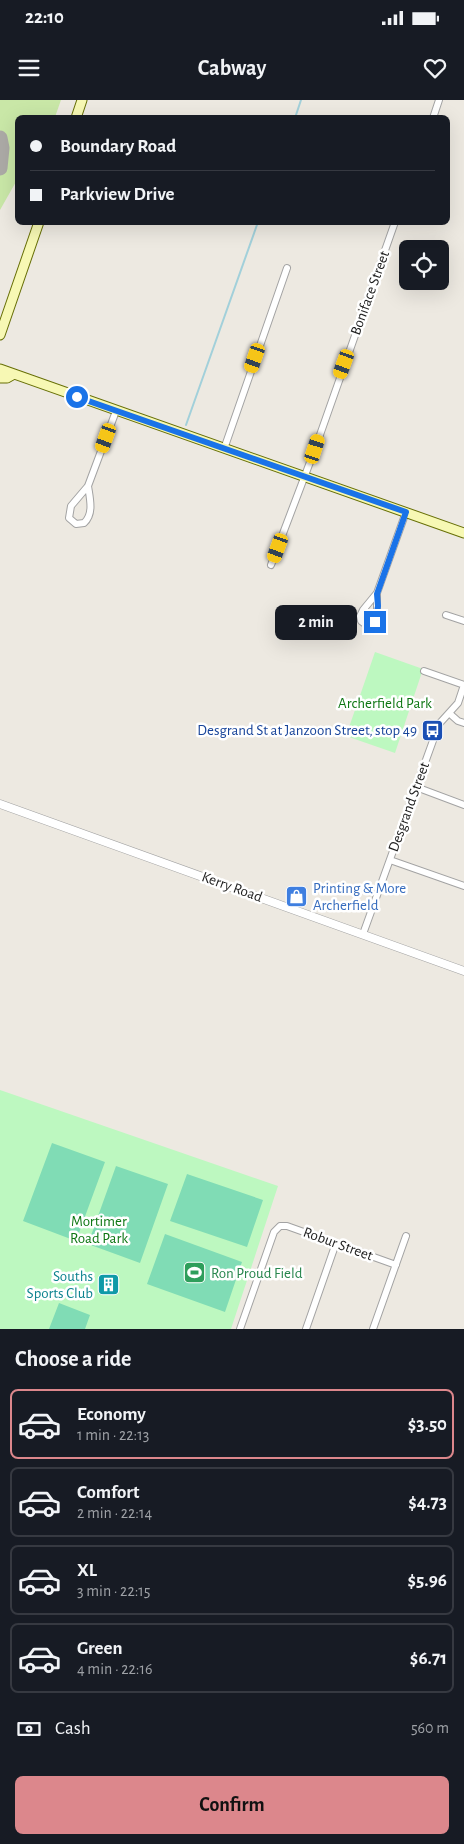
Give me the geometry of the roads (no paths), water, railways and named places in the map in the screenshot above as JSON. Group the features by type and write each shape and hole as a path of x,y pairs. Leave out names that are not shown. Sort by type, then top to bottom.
{"main road":[{"path":"77,115 82,100"},
{"path":"0,334 38,225"},
{"path":"0,369 464,533"},
{"path":"0,378 7,378 14,374"}],"street":[{"path":"434,115 439,100"},
{"name":"Boniface Street","path":"271,565 394,225"},
{"path":"224,449 287,268"},
{"path":"88,486 90,499 89,517 84,523 76,524 69,518 69,510 73,502 88,486 116,411"},
{"path":"377,594 406,512"},
{"path":"446,615 464,621"},
{"path":"424,671 464,685"},
{"name":"Desgrand Street","path":"363,934 439,724 458,703 464,685"},
{"path":"449,713 458,721 464,723"},
{"path":"416,787 464,805"},
{"name":"Kerry Road","path":"0,804 464,970"},
{"path":"390,860 464,886"},
{"name":"Robur Street","path":"240,1329 274,1232 280,1226 287,1226 396,1265"},
{"path":"373,1329 406,1236"},
{"path":"306,1329 336,1243"}],"waterway":[{"path":"296,115 301,100"},
{"path":"186,425 257,225"}],"place":[{"name":"Desgrand St at Janzoon Street, stop 49","path":"433,730"},
{"name":"Printing & More Archerfield","path":"297,897"},
{"name":"Ron Proud Field","path":"195,1273"},
{"name":"Souths Sports Club","path":"109,1285"}],"park label":[{"name":"Archerfield Park","path":"385,703"},
{"name":"Mortimer Road Park","path":"99,1230"}]}
